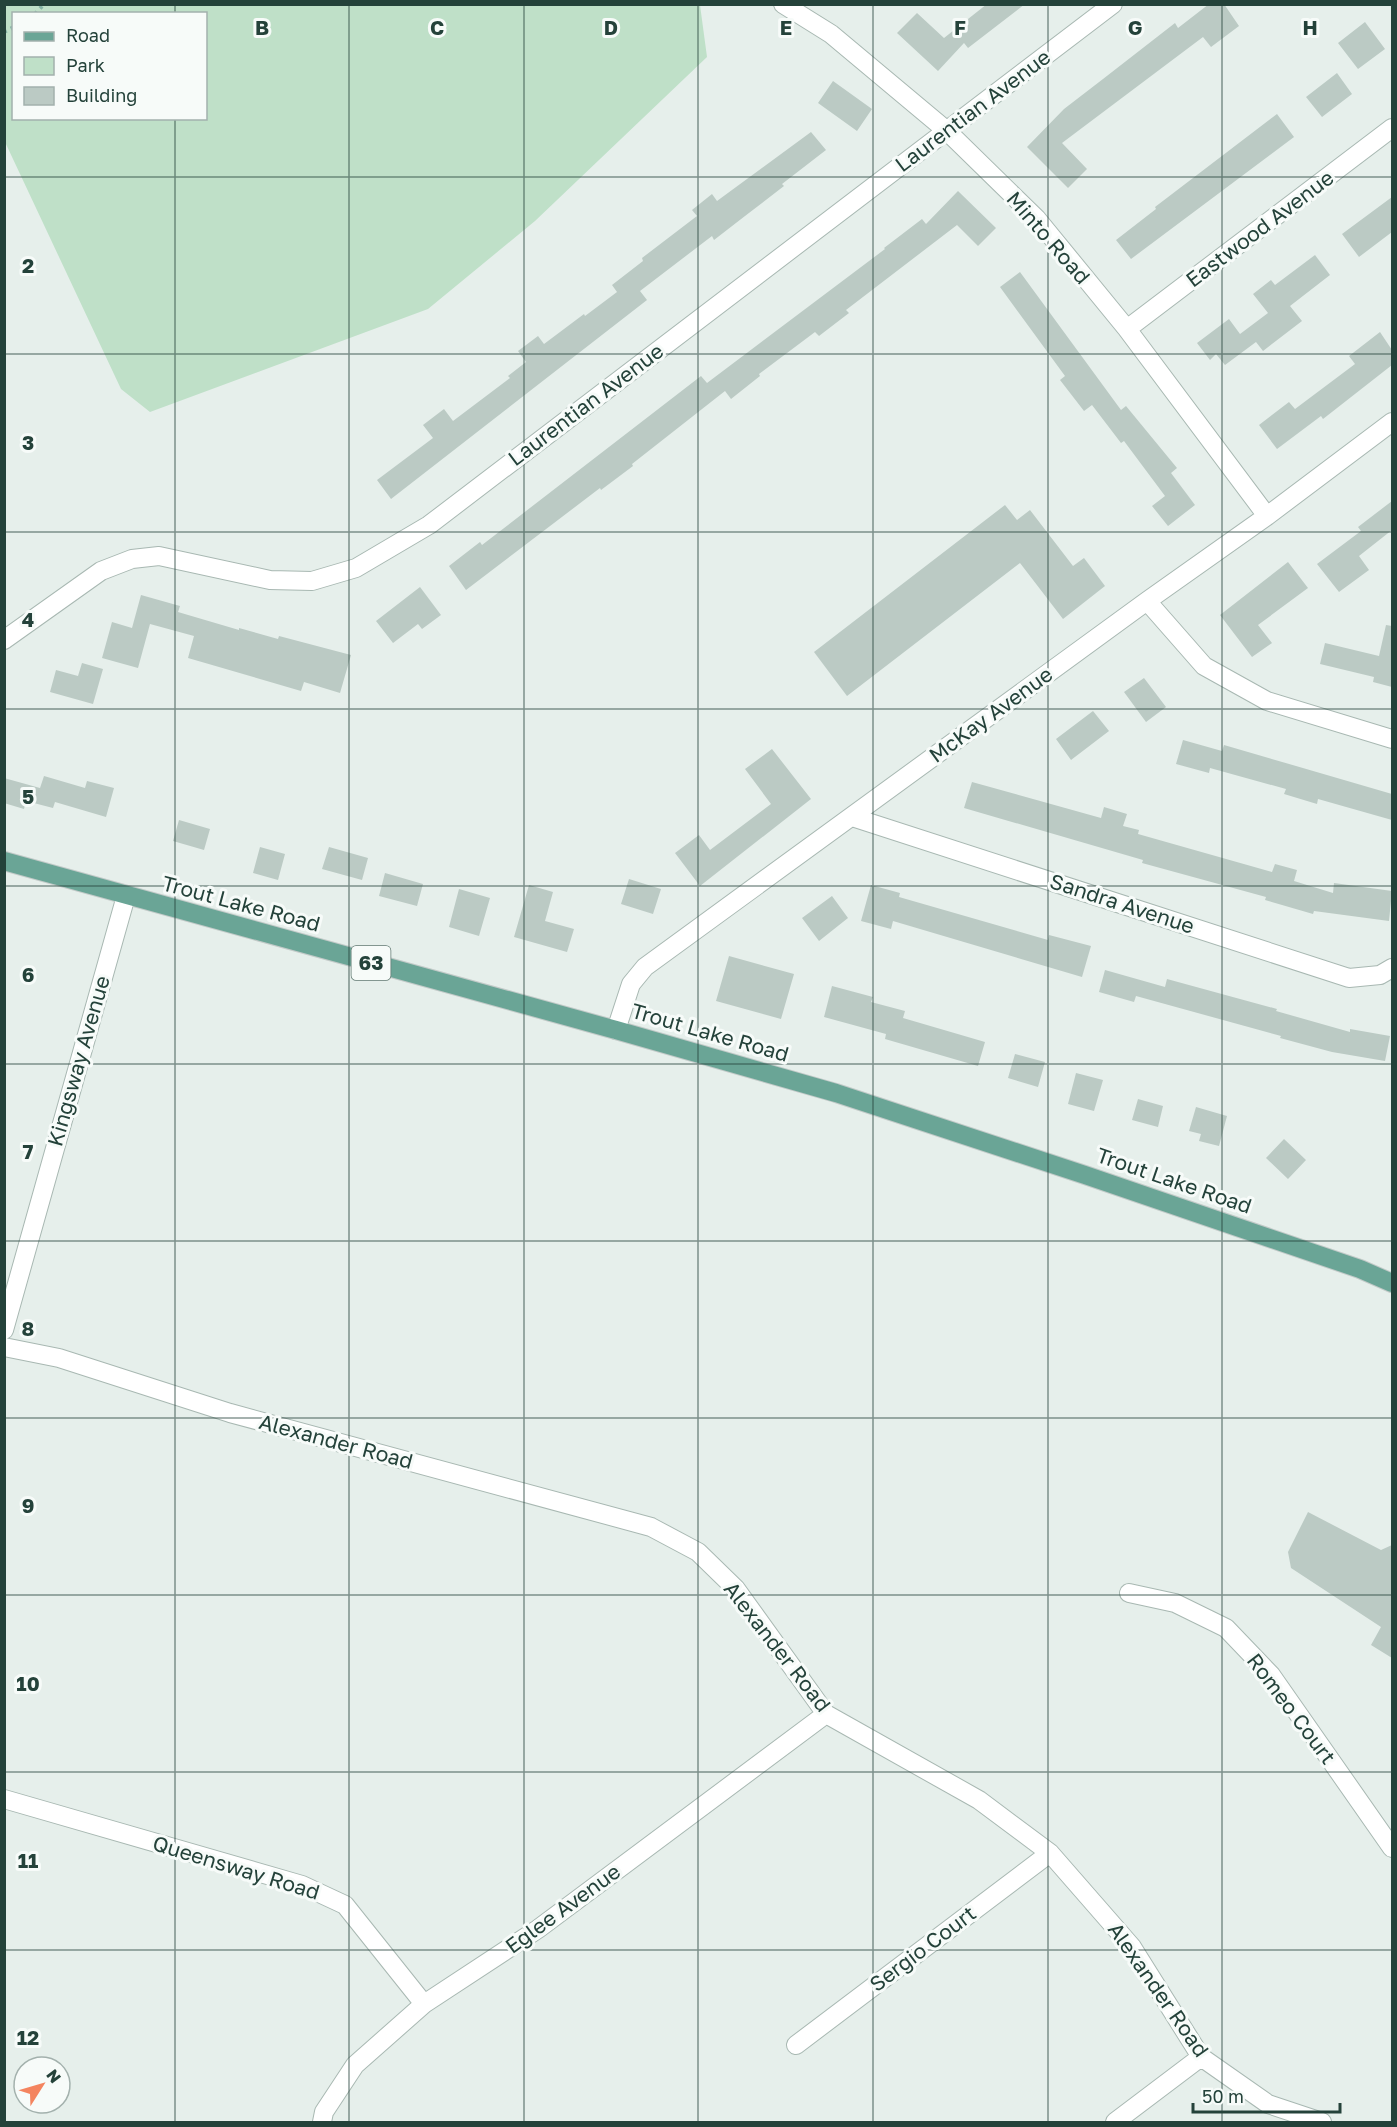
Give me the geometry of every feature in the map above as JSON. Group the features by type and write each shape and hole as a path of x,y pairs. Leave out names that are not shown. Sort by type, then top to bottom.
{"main road":[{"name":"Trout Lake Road","path":"4,861 836,1093 1085,1174 1360,1269 1392,1283"}],"street":[{"name":"Minto Road","path":"783,4 831,34 947,131 1036,219 1126,329 1267,516"},
{"name":"Laurentian Avenue","path":"4,640 101,571 132,559 159,556 270,580 312,581 356,568 429,525 1113,4"},
{"name":"Eastwood Avenue","path":"1126,329 1392,128"},
{"name":"McKay Avenue","path":"616,1030 631,984 645,968 1267,516 1392,422"},
{"path":"1147,601 1204,666 1267,701 1392,739"},
{"name":"Sandra Avenue","path":"852,817 1348,978 1380,975 1392,968"},
{"name":"Kingsway Avenue","path":"4,1330 126,896"},
{"name":"Alexander Road","path":"4,1347 59,1358 230,1413 651,1527 698,1552 736,1589 826,1714 979,1800 1050,1853 1132,1947 1201,2057 1268,2104 1322,2122"},
{"name":"Romeo Court","path":"1129,1593 1175,1603 1226,1628 1271,1675 1392,1848"},
{"name":"Eglee Avenue","path":"322,2122 324,2112 355,2065 424,2004 538,1929 826,1714"},
{"name":"Queensway Road","path":"4,1799 302,1885 345,1905 424,2004"},
{"name":"Sergio Court","path":"796,2045 1050,1853"},
{"path":"1115,2122 1201,2057"}],"green space":[{"path":"5,4 700,5 707,57 535,221 428,309 150,412 121,389 5,142"}],"building":[{"path":"987,4 1025,4 968,48 964,43 938,71 897,33 917,13 944,38"},
{"path":"1209,4 1224,4 1239,26 1211,47 1203,37 1062,143 1087,169 1068,188 1027,147 1064,109 1175,23 1178,28"},
{"path":"1365,22 1385,49 1358,69 1338,43"},
{"path":"1337,73 1352,94 1322,117 1306,97"},
{"path":"833,81 872,109 857,131 818,103"},
{"path":"1277,114 1294,137 1131,259 1116,240 1156,209 1155,207"},
{"path":"811,132 826,150 714,240 712,236 640,291 647,300 391,499 377,480 433,438 423,425 444,409 453,421 510,378 508,376 526,362 518,351 538,336 544,344 584,314 585,316 617,292 612,285 643,261 642,258 697,216 692,210 712,194 717,201"},
{"path":"958,191 996,228 978,246 957,225 846,310 849,313 819,336 815,332 759,374 760,376 731,399 725,391 632,464 633,466 601,490 600,488 466,590 449,566 480,542 482,545 701,376 707,383 922,219 926,224"},
{"path":"1392,197 1392,232 1359,257 1342,234"},
{"path":"1315,255 1330,275 1290,306 1302,321 1263,351 1256,342 1225,365 1216,354 1210,360 1197,343 1229,319 1240,334 1268,313 1253,294 1271,280 1275,285"},
{"path":"1020,272 1121,410 1126,406 1177,468 1171,473 1195,505 1168,526 1152,506 1165,496 1124,441 1121,443 1092,405 1084,411 1060,380 1065,376 1000,287"},
{"path":"1380,332 1392,350 1392,365 1323,419 1321,416 1277,449 1259,425 1289,402 1295,409 1355,364 1349,356"},
{"path":"1392,501 1392,530 1359,556 1369,570 1339,592 1317,564 1361,531 1358,527"},
{"path":"1005,505 1017,520 1030,510 1073,566 1084,558 1105,586 1063,619 1020,563 847,696 814,652"},
{"path":"1288,562 1308,588 1258,625 1272,643 1252,657 1220,615"},
{"path":"420,587 441,615 422,629 418,624 393,643 376,621"},
{"path":"141,595 180,606 178,612 239,630 239,628 278,639 279,636 351,655 340,693 304,682 301,691 188,658 194,636 150,624 138,668 102,658 112,622 132,628"},
{"path":"1386,625 1392,626 1392,687 1373,682 1374,677 1320,664 1325,643 1379,656"},
{"path":"82,663 103,669 93,704 50,692 56,670 78,676"},
{"path":"1144,678 1166,707 1146,722 1124,692"},
{"path":"1093,711 1109,731 1071,760 1056,739"},
{"path":"1183,740 1222,751 1224,745 1392,794 1392,820 1318,799 1317,804 1284,794 1286,789 1210,768 1209,773 1176,764"},
{"path":"772,749 811,799 700,886 675,853 699,835 710,850 771,804 745,769"},
{"path":"44,776 85,788 87,781 114,788 106,817 55,802 53,808 26,801 24,809 4,803 4,778 40,788"},
{"path":"972,782 1101,818 1104,807 1127,814 1123,826 1139,830 1138,834 1272,872 1275,864 1297,870 1294,881 1333,893 1334,883 1392,891 1389,921 1314,911 1313,914 1265,900 1266,897 1142,863 1143,860 964,808"},
{"path":"179,820 210,829 204,850 173,841"},
{"path":"260,847 285,854 278,880 253,873"},
{"path":"329,847 368,858 362,880 322,869"},
{"path":"385,873 423,884 417,906 379,896"},
{"path":"629,879 661,889 653,914 621,904"},
{"path":"529,885 553,892 545,921 574,929 567,952 514,937"},
{"path":"871,885 900,893 899,897 1048,940 1049,935 1091,946 1082,977 893,921 891,929 861,921"},
{"path":"459,889 490,898 479,936 449,927"},
{"path":"832,896 848,918 819,941 802,918"},
{"path":"729,956 794,974 781,1019 716,1001"},
{"path":"1105,970 1165,987 1167,979 1350,1032 1350,1029 1390,1036 1385,1061 1332,1052 1136,996 1134,1002 1099,992"},
{"path":"832,986 873,997 871,1002 905,1011 903,1018 985,1042 978,1066 885,1039 886,1034 824,1017"},
{"path":"1015,1054 1045,1062 1038,1087 1008,1078"},
{"path":"1076,1073 1103,1080 1094,1111 1068,1104"},
{"path":"1138,1099 1163,1106 1158,1127 1132,1120"},
{"path":"1196,1107 1227,1116 1219,1146 1199,1141 1201,1134 1189,1131"},
{"path":"1284,1139 1306,1160 1288,1179 1266,1158"},
{"path":"1308,1512 1381,1550 1392,1545 1392,1658 1371,1645 1381,1627 1291,1568 1288,1552"}]}
